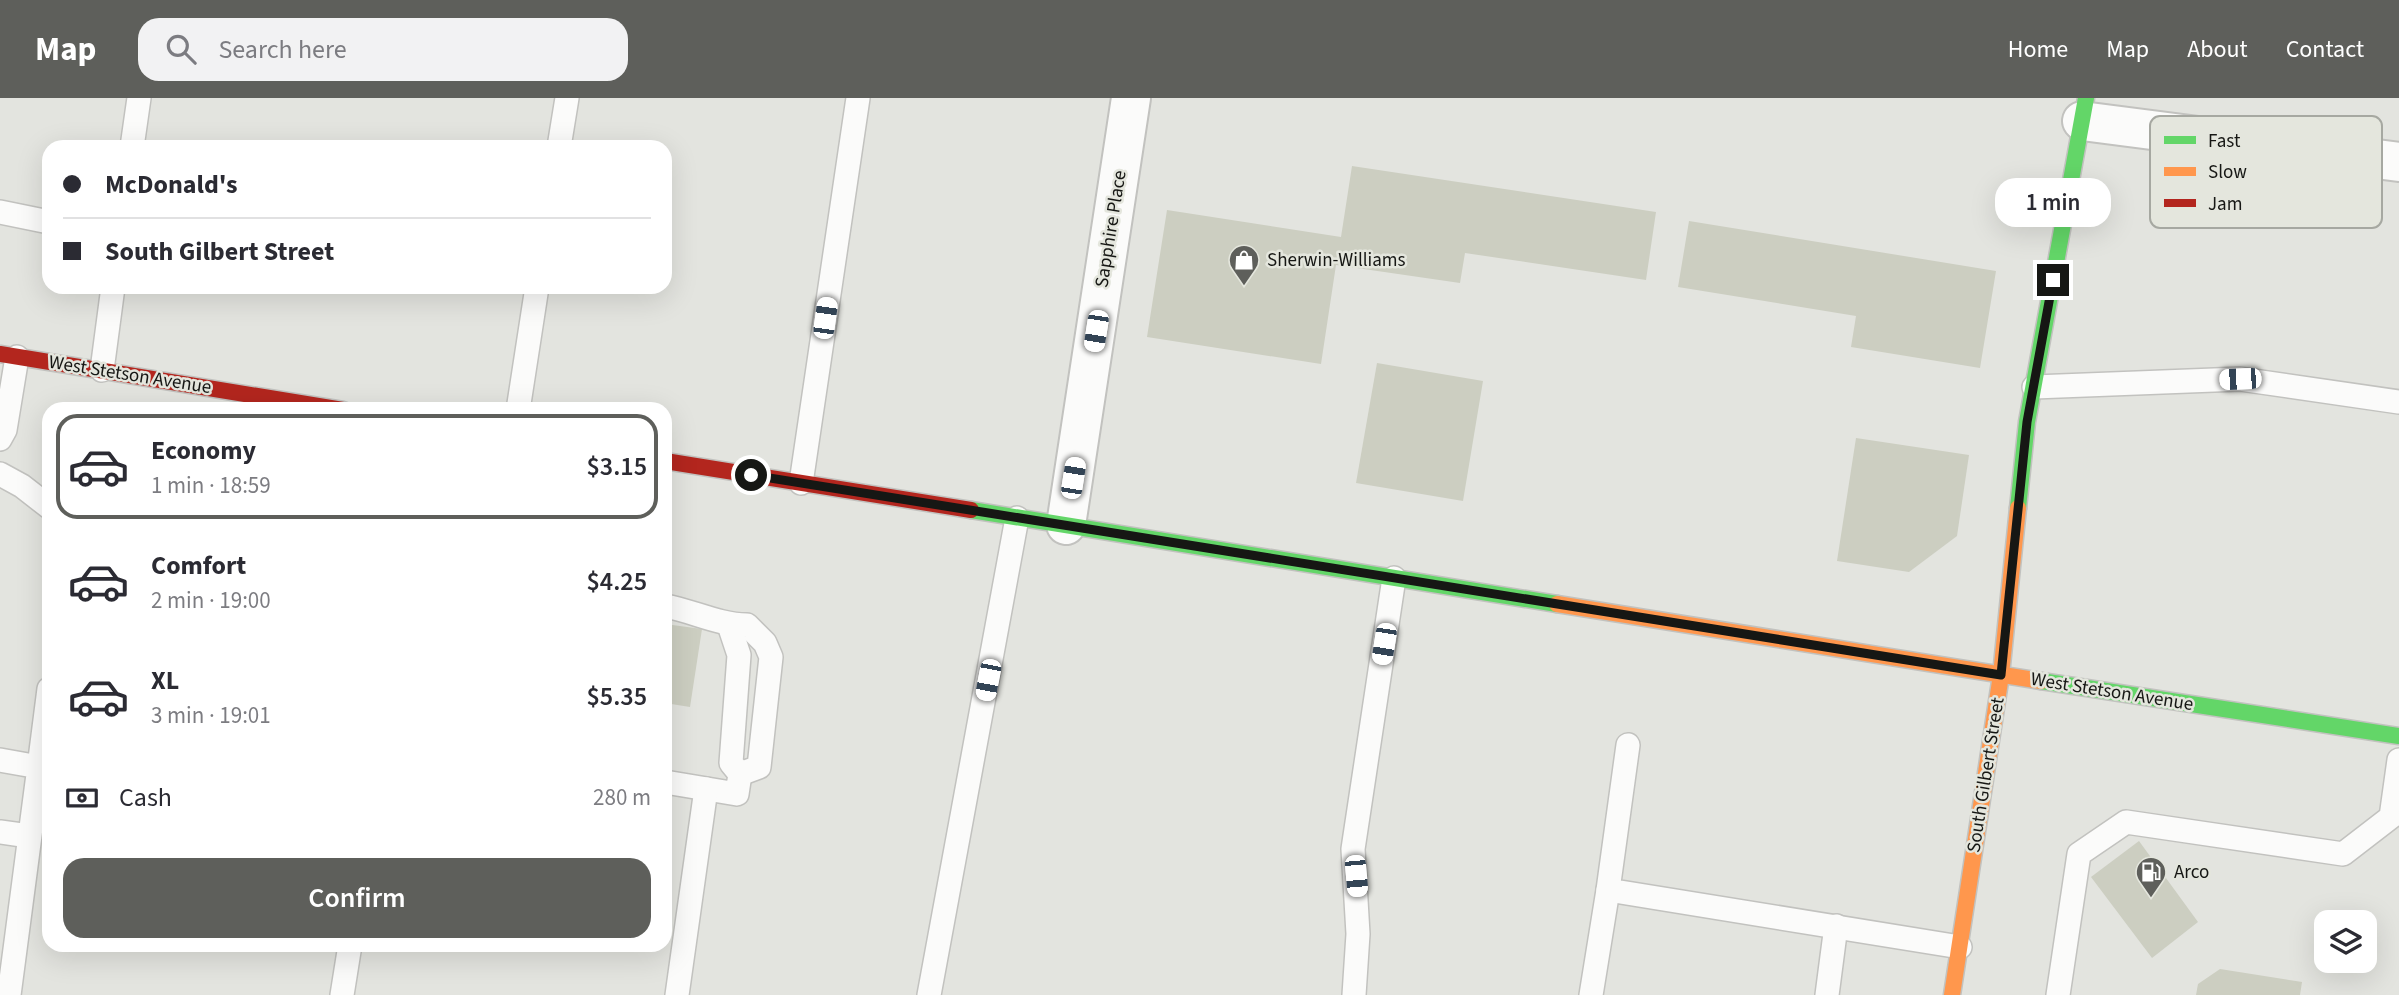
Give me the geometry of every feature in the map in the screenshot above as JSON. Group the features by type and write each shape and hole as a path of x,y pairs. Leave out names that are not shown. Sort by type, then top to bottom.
{"main road":[{"name":"South Gilbert Street","path":"1952,995 2001,675 2027,422 2084,109"},
{"name":"West Stetson Avenue","path":"9,355 295,402"},
{"name":"West Stetson Avenue","path":"672,462 2399,736"}],"street":[{"name":"Sapphire Place","path":"1066,525 1131,98"},
{"path":"2084,109 2150,120"}],"lane":[{"path":"133,140 139,98"},
{"path":"560,140 567,98"},
{"path":"801,483 858,98"},
{"path":"0,212 42,221"},
{"path":"102,370 112,294"},
{"path":"519,402 536,294"},
{"path":"0,439 5,430 9,355"},
{"path":"2034,387 2240,379 2399,402"},
{"path":"0,474 42,502"},
{"path":"929,995 1017,517"},
{"path":"1354,995 1358,923 1353,849 1394,578"},
{"path":"672,607 729,625 747,625 765,643 771,657 759,767 739,784 706,789 672,783"},
{"path":"729,625 738,655 732,763 739,784"},
{"path":"9,995 42,744"},
{"path":"1591,995 1628,745"},
{"path":"0,760 39,767"},
{"path":"2058,995 2079,854 2126,822 2343,854 2391,817 2399,760"},
{"path":"677,995 706,789"},
{"path":"0,832 29,836"},
{"path":"1608,890 1960,947"},
{"path":"1827,995 1836,926"},
{"path":"342,995 349,952"}],"building":[{"path":"1352,166 1656,212 1646,280 1465,253 1460,283 1336,265 1321,364 1147,337 1167,210 1341,237"},
{"path":"1689,221 1996,271 1980,368 1851,347 1856,316 1678,287"},
{"path":"1377,363 1483,381 1463,501 1356,483"},
{"path":"1856,438 1969,455 1957,536 1909,572 1837,561"},
{"path":"672,625 702,629 690,707 672,704"},
{"path":"2139,841 2198,922 2152,958 2091,877"},
{"path":"2220,969 2302,982 2300,995 2196,995 2198,984"}],"traffic: fast":[{"path":"2018,508 2027,422 2086,98"},
{"path":"971,510 1557,604"},
{"path":"2041,681 2399,736"}],"traffic: slow":[{"path":"1952,995 2001,675 2018,508"},
{"path":"1557,604 2041,681"}],"traffic: jam":[{"path":"0,354 294,402"},
{"path":"672,462 971,510"}],"place":[{"name":"Sherwin-Williams","path":"1244,287"},
{"name":"Arco","path":"2151,899"}],"route":[{"path":"751,475 2001,675 2027,422 2053,280"}]}
